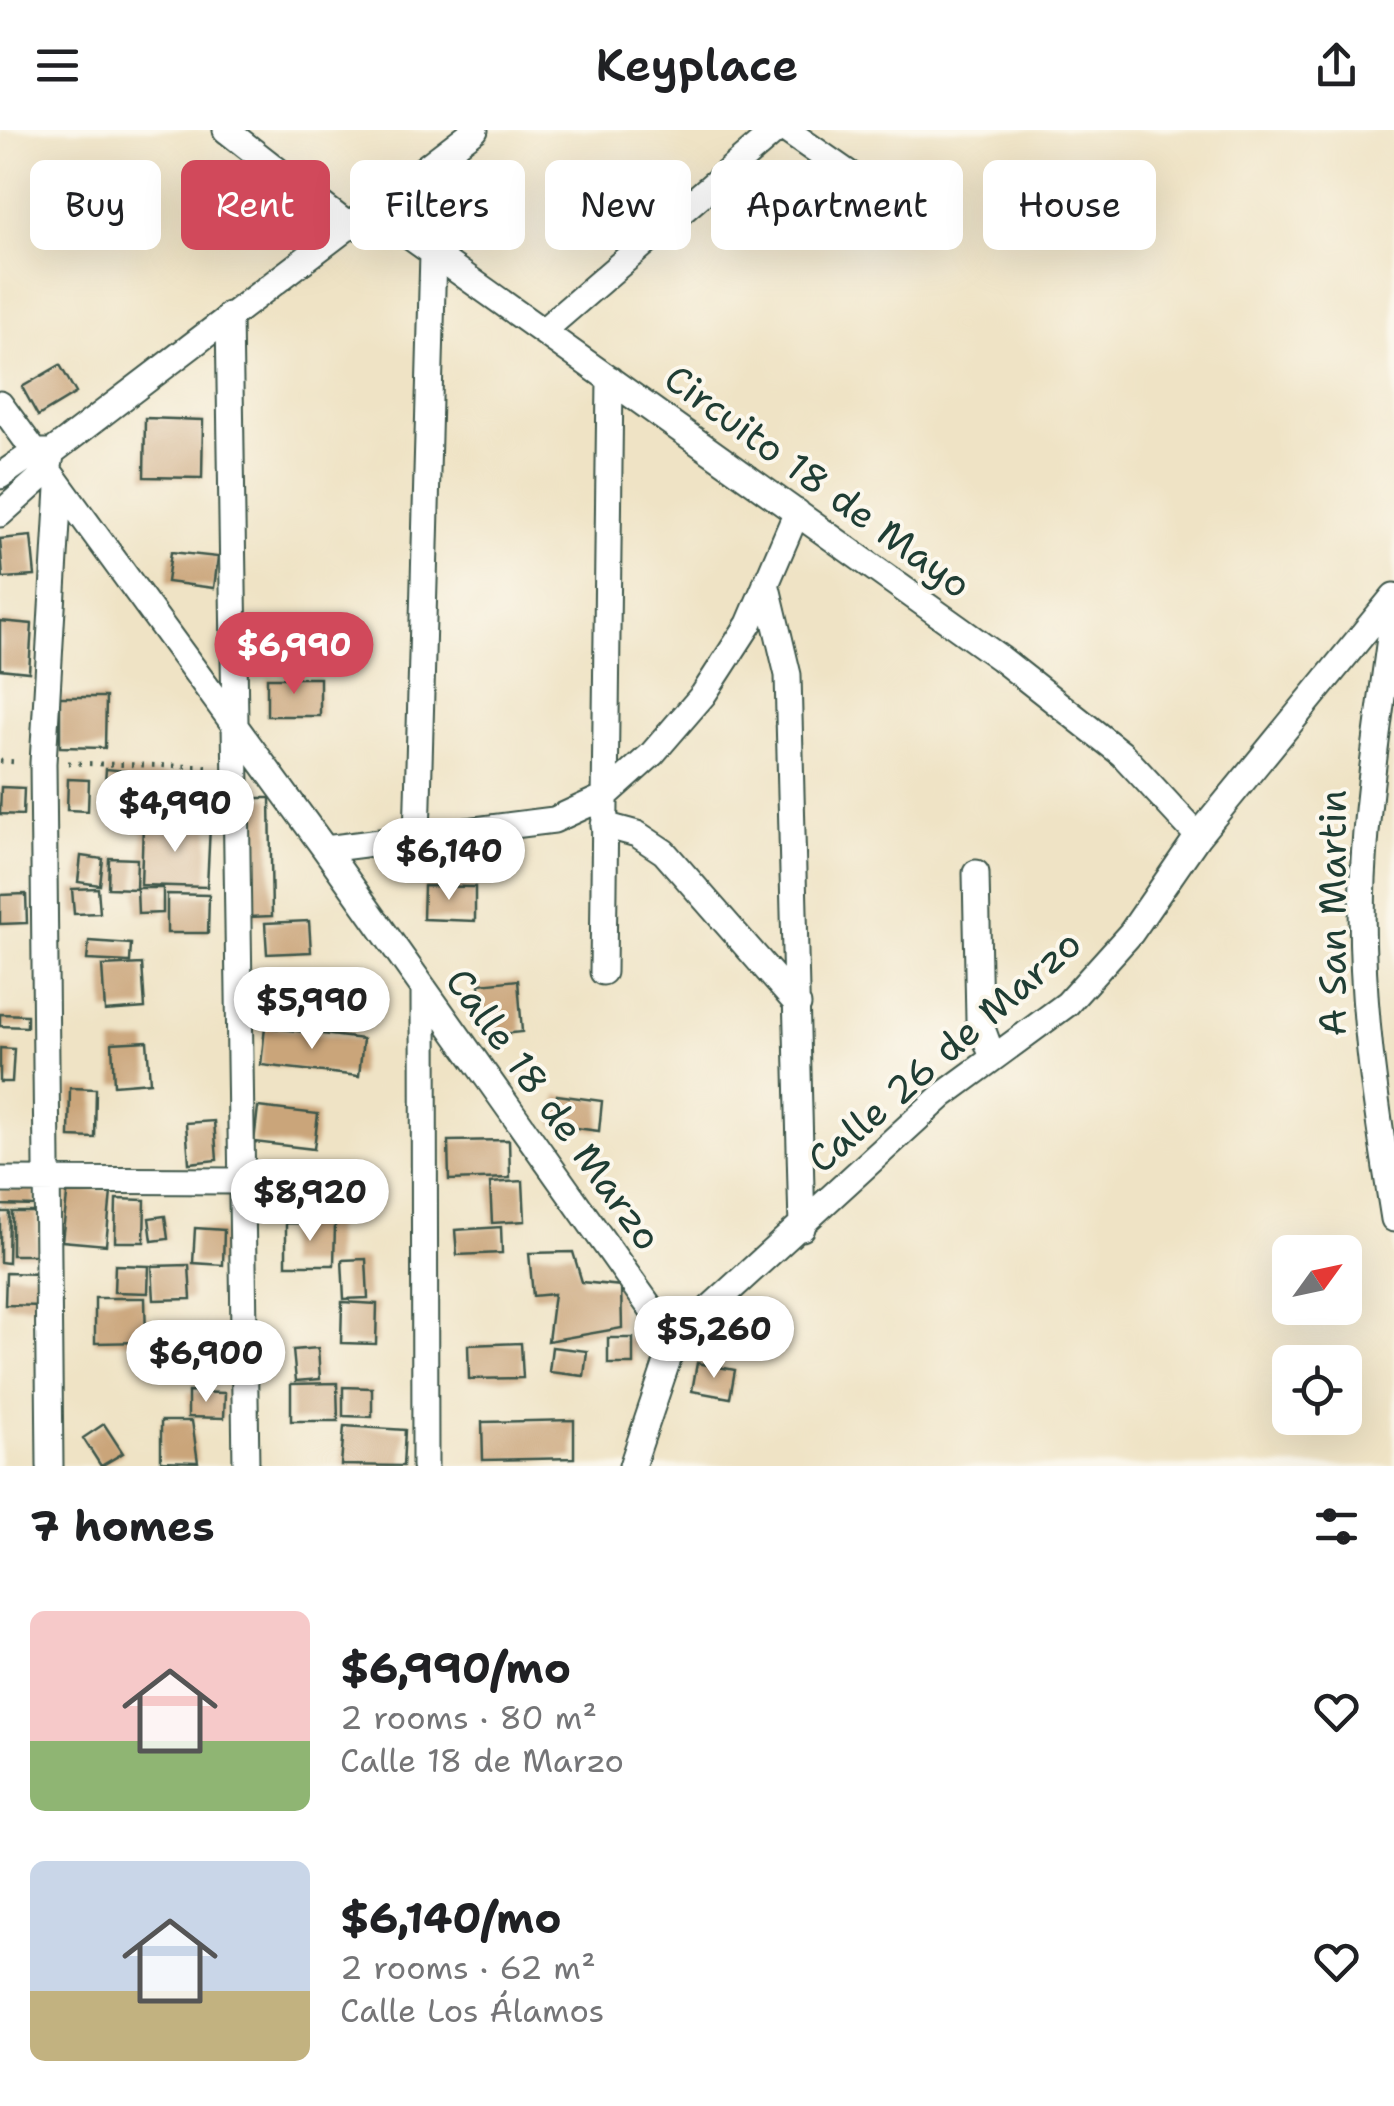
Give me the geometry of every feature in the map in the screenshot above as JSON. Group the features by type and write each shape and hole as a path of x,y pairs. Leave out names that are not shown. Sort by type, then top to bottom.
{"street":[{"path":"0,514 48,466 229,315 350,227 226,130"},
{"path":"438,160 475,130"},
{"path":"543,332 776,130"},
{"path":"786,130 830,160"},
{"name":"Circuito 18 de Mayo","path":"429,250 1000,658 1122,754 1198,836"},
{"path":"417,838 433,253"},
{"path":"229,315 246,1466"},
{"path":"603,972 610,379"},
{"name":"Calle 18 de Marzo","path":"0,404 326,849 674,1341"},
{"path":"0,476 48,466"},
{"path":"48,466 43,763 50,1466"},
{"path":"326,849 554,820 604,797 652,754 703,695 749,624 797,512"},
{"path":"766,583 788,675 802,1228"},
{"name":"Calle 26 de Marzo","path":"632,1466 674,1341 943,1095 1066,1004 1130,932 1198,836 1394,596"},
{"name":"A San Martin","path":"1394,606 1370,767 1363,884 1370,1072 1394,1220"},
{"path":"604,825 637,834 664,852 798,1005"},
{"path":"976,873 980,1020 993,1058"},
{"path":"424,992 425,1466"},
{"path":"0,1180 241,1181"}],"path":[{"path":"0,761 236,768"}],"building":[{"path":"60,365 76,393 38,416 22,387"},
{"path":"145,418 203,420 202,478 144,477"},
{"path":"31,536 35,576 3,578 0,539"},
{"path":"171,552 218,557 214,588 167,582"},
{"path":"0,621 32,624 29,672 0,669"},
{"path":"267,678 320,678 320,716 267,716"},
{"path":"60,697 106,697 105,748 60,747"},
{"path":"106,769 169,775 167,789 105,783"},
{"path":"68,779 89,780 88,811 67,810"},
{"path":"1,787 24,788 23,815 0,814"},
{"path":"173,793 208,794 207,822 172,820"},
{"path":"247,798 270,798 272,916 249,917"},
{"path":"143,823 210,826 207,887 141,885"},
{"path":"81,856 103,859 100,885 78,882"},
{"path":"109,858 137,859 136,889 108,888"},
{"path":"424,886 475,887 475,921 423,919"},
{"path":"98,888 100,913 74,914 72,889"},
{"path":"137,888 163,888 163,913 138,914"},
{"path":"26,894 27,923 0,924 0,895"},
{"path":"167,894 209,895 208,933 167,933"},
{"path":"309,921 311,952 267,954 265,923"},
{"path":"89,941 131,944 130,962 87,960"},
{"path":"142,964 145,1008 105,1011 102,966"},
{"path":"518,980 522,1032 483,1036 479,984"},
{"path":"0,1014 27,1015 27,1027 0,1026"},
{"path":"265,1027 363,1039 359,1076 261,1065"},
{"path":"147,1041 150,1082 114,1085 112,1043"},
{"path":"0,1048 14,1049 12,1082 0,1082"},
{"path":"70,1088 96,1089 95,1138 69,1137"},
{"path":"557,1095 602,1101 599,1131 553,1125"},
{"path":"258,1107 318,1114 314,1149 254,1142"},
{"path":"214,1121 217,1160 189,1163 186,1123"},
{"path":"509,1140 510,1178 449,1180 448,1141"},
{"path":"523,1181 525,1221 492,1223 490,1183"},
{"path":"288,1185 330,1185 331,1217 289,1217"},
{"path":"68,1187 111,1192 106,1245 62,1241"},
{"path":"0,1189 35,1189 35,1206 0,1205"},
{"path":"116,1199 145,1200 144,1242 115,1242"},
{"path":"0,1212 9,1212 8,1263 0,1262"},
{"path":"12,1212 37,1212 37,1255 12,1255"},
{"path":"165,1216 168,1239 152,1241 149,1218"},
{"path":"286,1223 335,1224 334,1265 286,1265"},
{"path":"501,1227 502,1253 457,1255 455,1230"},
{"path":"195,1228 224,1230 223,1265 193,1263"},
{"path":"573,1252 582,1282 621,1286 622,1328 548,1341 554,1294 533,1296 529,1253"},
{"path":"366,1259 368,1298 344,1299 342,1260"},
{"path":"115,1265 149,1266 148,1293 114,1292"},
{"path":"189,1265 191,1299 154,1300 152,1266"},
{"path":"6,1273 42,1274 42,1306 5,1305"},
{"path":"95,1298 145,1298 146,1342 95,1343"},
{"path":"342,1302 377,1304 376,1344 341,1343"},
{"path":"746,1312 758,1324 733,1352 720,1340"},
{"path":"608,1338 633,1338 633,1364 608,1364"},
{"path":"521,1343 523,1378 469,1379 468,1345"},
{"path":"190,1344 225,1345 225,1376 190,1375"},
{"path":"552,1347 587,1351 584,1376 549,1372"},
{"path":"318,1348 320,1379 296,1381 293,1350"},
{"path":"697,1363 735,1370 730,1398 692,1391"},
{"path":"337,1383 338,1421 291,1421 291,1384"},
{"path":"343,1387 372,1388 372,1417 343,1416"},
{"path":"188,1392 225,1393 224,1418 188,1417"},
{"path":"574,1420 574,1458 483,1460 482,1422"},
{"path":"161,1421 192,1421 198,1462 161,1461"},
{"path":"104,1424 123,1453 101,1466 83,1438"},
{"path":"344,1426 405,1430 403,1466 341,1465"}]}
